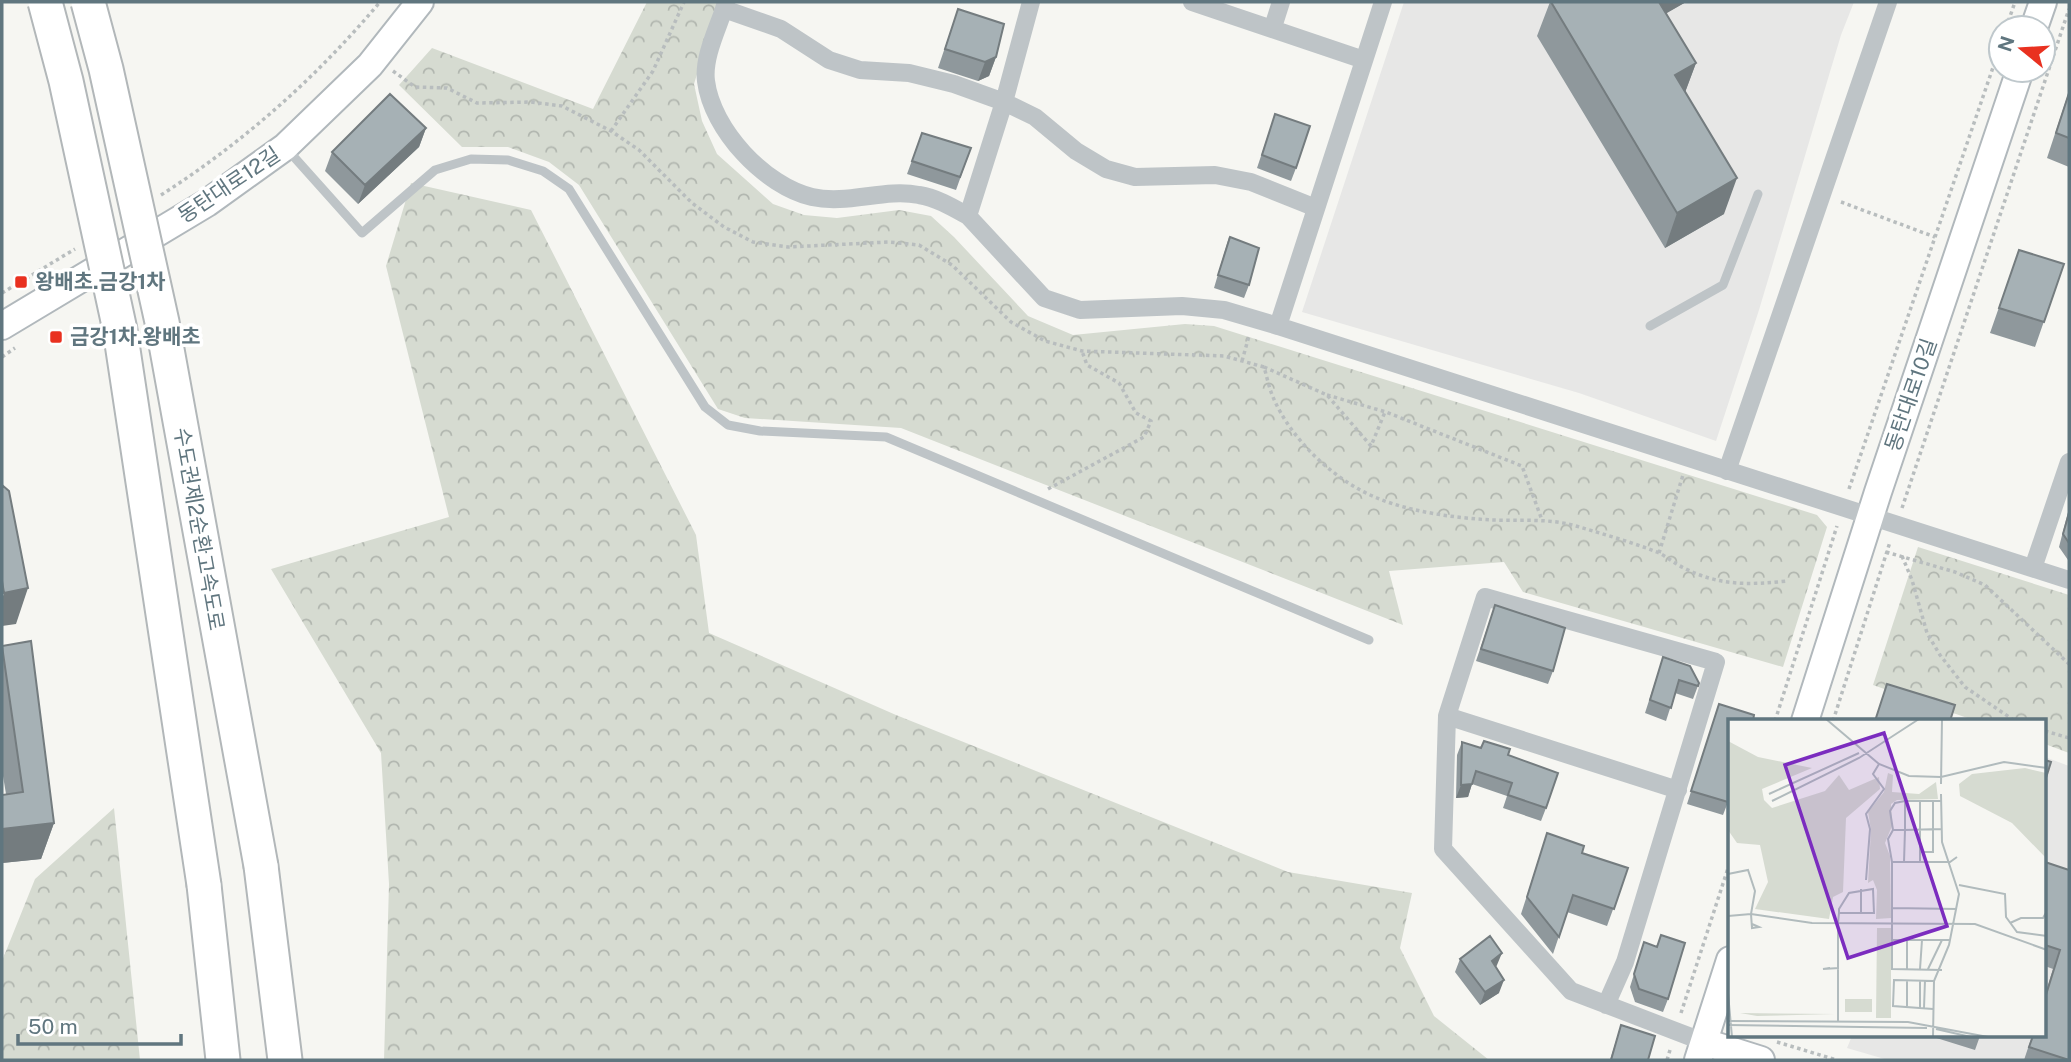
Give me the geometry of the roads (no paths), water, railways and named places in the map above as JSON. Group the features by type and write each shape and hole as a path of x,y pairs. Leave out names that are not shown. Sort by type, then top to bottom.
{"highway":[{"path":"45,2 66,81 120,330 204,885 223,1060"},
{"name":"수도권제2순환고속도로","path":"88,2 106,69 162,322 261,866 285,1060"}],"street":[{"name":"동탄대로12길","path":"2,326 207,203 285,147 370,65 420,2"},
{"path":"968,216 1004,102 1031,2"},
{"path":"1192,2 1273,27 1364,60"},
{"path":"1273,27 1281,2"},
{"path":"1278,326 1383,2"},
{"path":"1727,471 1888,2"},
{"path":"1316,208 1251,182 1216,175 1135,177 1106,169 1076,151 1035,117 1004,102 954,84 909,73 860,70 829,61 781,29 725,5 711,50 706,79 714,114 740,149 780,185 813,197 846,199 917,194 944,202 968,216 1044,298 1080,310 1182,306 1224,310 2069,580"},
{"name":"동탄대로10길","path":"1806,719 1870,517 2015,84"},
{"path":"2033,568 2069,462"},
{"path":"1606,1005 1625,962 1716,662 1485,597 1447,716 1443,849 1571,991 1606,1005 1676,1031 1701,1051 1766,1050"},
{"path":"1447,716 1678,790"},
{"path":"1701,1051 1728,966"}],"lane":[{"path":"285,147 362,233 436,170 471,159 508,160 543,171 569,189 705,407 727,425 760,431 886,437 1369,640"},
{"path":"1650,326 1723,285 1758,194"}],"place":[{"name":"왕배초.금강1차","path":"21,282"},
{"name":"금강1차.왕배초","path":"56,337"}]}
